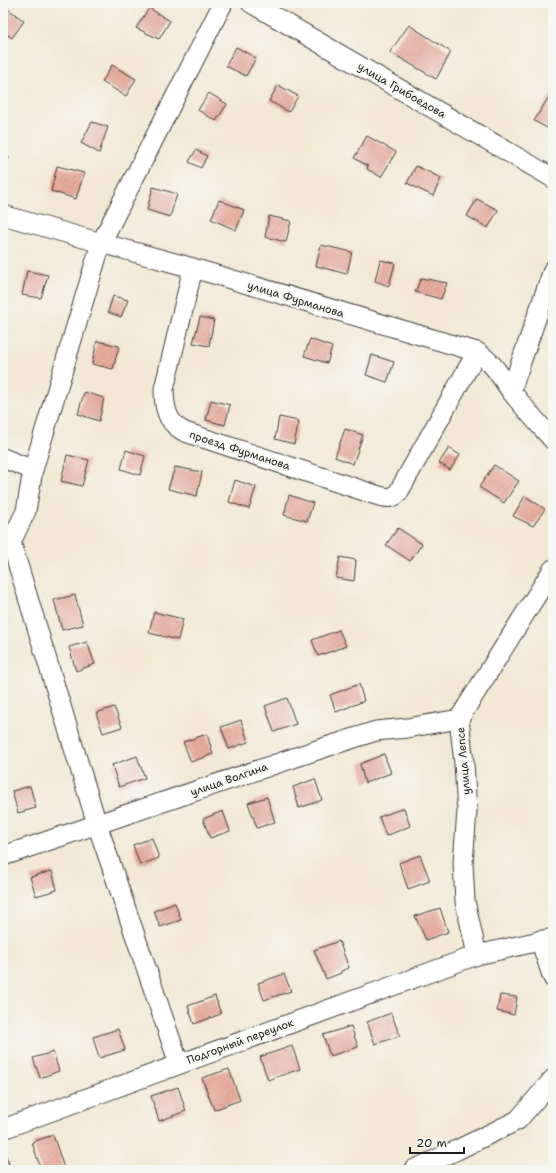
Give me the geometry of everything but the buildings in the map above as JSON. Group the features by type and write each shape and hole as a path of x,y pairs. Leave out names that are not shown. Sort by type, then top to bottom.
{"street":[{"path":"179,1064 97,824 7,544 20,526 26,510 33,470 101,243 223,3"},
{"name":"улица Грибоедова","path":"251,3 553,178"},
{"name":"улица Фурманова","path":"3,215 193,268 477,352 488,359 495,367 511,391 553,440"},
{"name":"проезд Фурманова","path":"193,268 164,389 164,402 168,415 174,425 186,432 372,494 387,498 393,497 398,493 477,352"},
{"path":"511,391 553,270"},
{"path":"3,458 33,470"},
{"name":"улица Лепсе","path":"477,955 465,901 463,864 467,811 459,718 553,569"},
{"name":"улица Волгина","path":"3,856 376,731 407,728 459,718"},
{"path":"547,939 553,978"},
{"name":"Подгорный переулок","path":"3,1129 477,955 547,939"},
{"path":"413,1170 518,1120 553,1079"}]}
